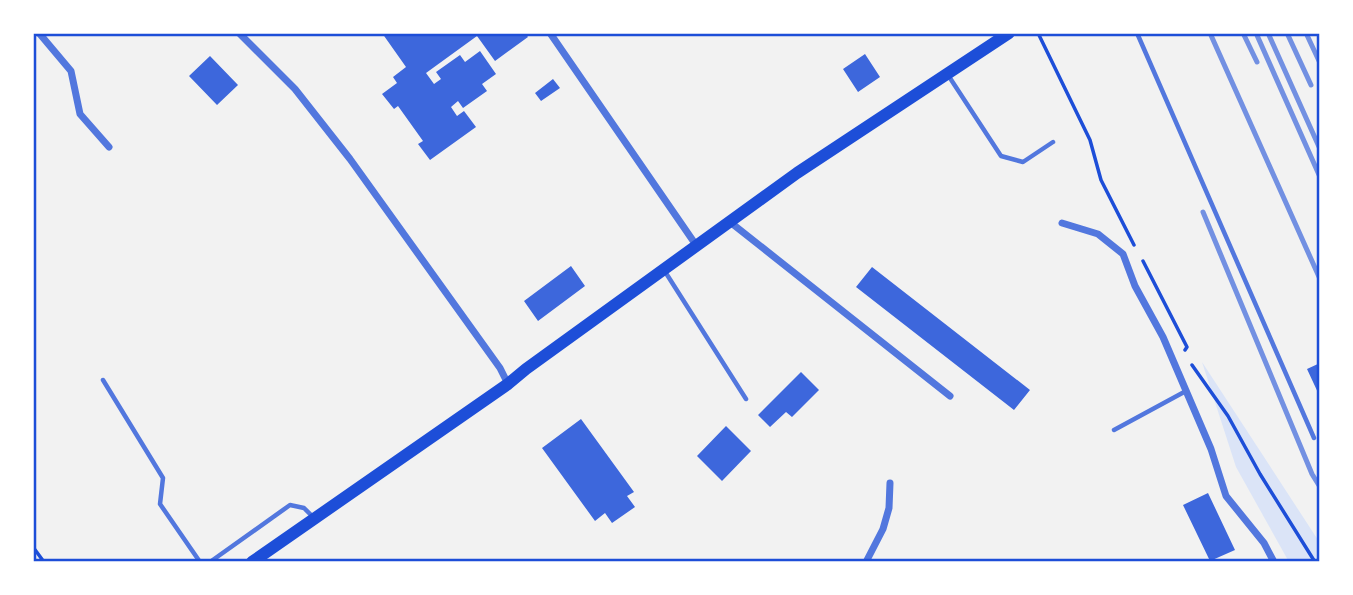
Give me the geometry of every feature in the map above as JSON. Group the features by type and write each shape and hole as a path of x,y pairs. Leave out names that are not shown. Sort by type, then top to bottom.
{"main road":[{"path":"252,562 508,384 797,173 1009,33"}],"street":[{"path":"38,33 71,71 80,114 109,147"},
{"path":"239,33 295,89 350,159 500,368 508,384"},
{"path":"550,33 696,245"},
{"path":"730,222 950,396"},
{"path":"1062,223 1098,234 1123,254 1135,286 1163,337 1211,449 1226,496 1264,542 1274,562"},
{"path":"866,562 883,529 889,508 890,483"}],"lane":[{"path":"1137,33 1314,438"},
{"path":"947,74 1001,156 1023,162 1054,142"},
{"path":"664,269 746,399"},
{"path":"103,380 163,478 160,504 200,562"},
{"path":"1114,430 1186,391"},
{"path":"210,562 290,505 304,508 315,519"}],"path":[{"path":"1038,33 1090,140 1101,180 1187,346 1175,367"},
{"path":"1182,355 1195,368 1228,416 1260,474 1315,562"},
{"path":"33,547 44,562"}],"shaded area":[{"path":"1202,362 1320,543 1320,562 1289,562 1236,467"}],"building":[{"path":"382,33 525,33 528,37 495,61 477,36 426,73 434,84 441,79 436,72 460,55 465,62 480,51 496,74 482,84 487,91 463,108 458,101 451,107 457,116 464,111 476,127 430,160 418,144 423,141 398,106 394,109 382,94 397,83 393,77 406,67"},
{"path":"865,54 880,77 858,92 843,69"},
{"path":"210,56 238,85 217,105 189,76"},
{"path":"553,79 560,88 541,101 535,93"},
{"path":"571,266 585,286 538,321 524,301"},
{"path":"872,267 1030,390 1014,410 856,287"},
{"path":"1320,363 1320,397 1307,369"},
{"path":"801,372 819,390 792,417 786,412 770,427 758,415"},
{"path":"581,419 634,492 627,496 635,507 612,523 605,513 595,521 542,448"},
{"path":"726,426 751,451 722,481 697,456"},
{"path":"1208,493 1235,550 1210,561 1183,505"}],"railway":[{"path":"1210,33 1320,279"},
{"path":"1243,33 1257,62"},
{"path":"1256,33 1320,177"},
{"path":"1268,33 1320,149"},
{"path":"1287,33 1311,85"},
{"path":"1306,33 1320,63"},
{"path":"1203,212 1312,474 1320,487"}]}
